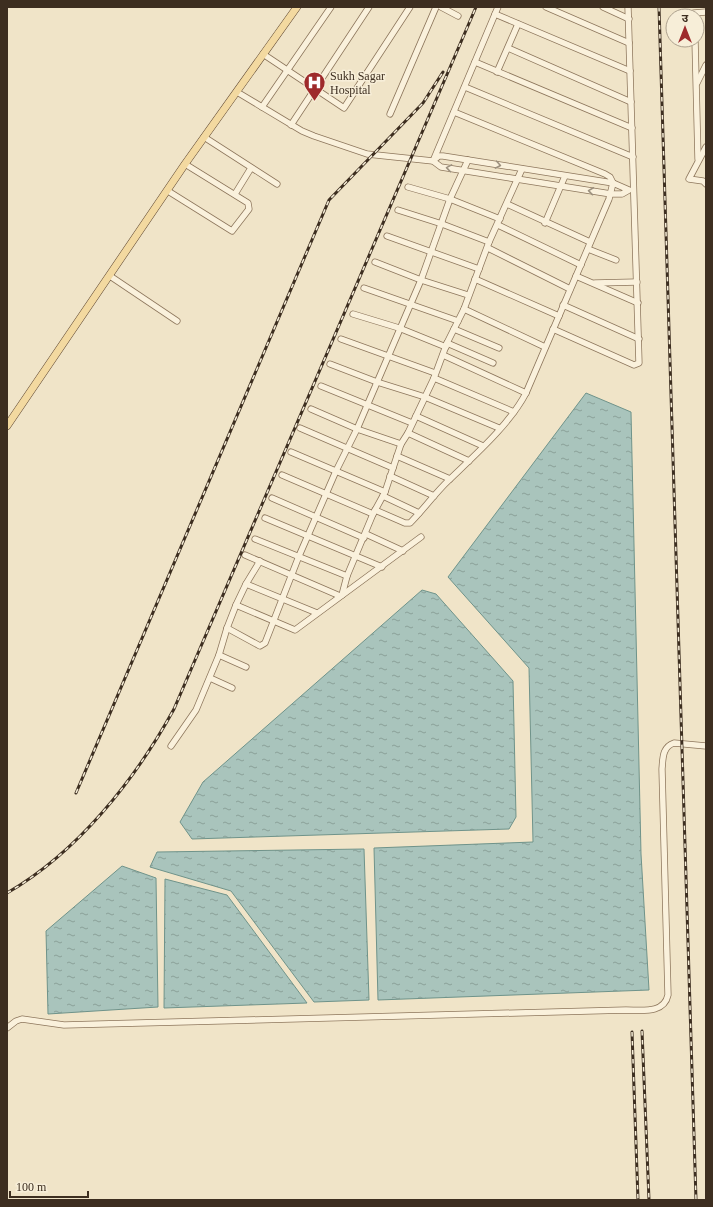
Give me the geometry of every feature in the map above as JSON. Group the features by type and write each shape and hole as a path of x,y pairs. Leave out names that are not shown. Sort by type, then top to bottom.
{"main road":[{"path":"7,426 185,164 296,7"}],"street":[{"path":"262,107 331,7"},
{"path":"291,125 369,7"},
{"path":"264,54 344,108 410,7"},
{"path":"390,114 436,7"},
{"path":"441,7 458,16"},
{"path":"433,160 498,7"},
{"path":"546,7 629,43"},
{"path":"603,7 629,19"},
{"path":"553,329 634,365 637,365 639,360 628,7"},
{"path":"495,14 630,71"},
{"path":"497,72 518,24"},
{"path":"508,48 631,102"},
{"path":"695,48 696,83 702,157"},
{"path":"475,62 632,128"},
{"path":"696,83 706,65"},
{"path":"465,87 633,157"},
{"path":"237,92 302,131 367,154 433,160 440,156 613,183 629,190 622,194 611,194 560,187 441,167 433,160"},
{"path":"282,475 327,494 407,524 469,461 514,412 526,393 611,194 613,183 610,177 605,174 454,112"},
{"path":"204,137 277,184"},
{"path":"706,147 689,179 703,181 706,184"},
{"path":"226,628 262,646 265,643 299,556 336,471 357,429 409,303 421,280 450,199 468,160"},
{"path":"168,191 232,231 250,207 248,203 235,194 185,164"},
{"path":"235,194 251,168"},
{"path":"341,596 347,576 374,512 384,494 401,444 408,434 435,376 454,328 464,309 468,294 476,279 488,245 519,179 522,169"},
{"path":"545,222 565,176"},
{"path":"408,187 450,199 500,219"},
{"path":"507,204 590,242"},
{"path":"398,210 442,224 488,245 570,289"},
{"path":"498,225 580,265"},
{"path":"387,236 431,254 479,269"},
{"path":"588,249 616,260"},
{"path":"375,262 421,280 468,294"},
{"path":"110,276 177,321"},
{"path":"576,276 638,303"},
{"path":"476,279 559,316"},
{"path":"592,283 637,282"},
{"path":"364,288 458,321"},
{"path":"563,305 639,339"},
{"path":"464,309 545,348"},
{"path":"353,314 399,328 492,363"},
{"path":"454,328 499,348"},
{"path":"341,339 435,376 514,412"},
{"path":"443,355 526,393"},
{"path":"330,364 377,382 425,397 499,428"},
{"path":"321,386 367,406 412,423"},
{"path":"311,409 357,429 401,444"},
{"path":"416,416 483,446"},
{"path":"300,428 393,468"},
{"path":"408,434 469,461"},
{"path":"291,452 336,471 419,513"},
{"path":"397,456 450,479"},
{"path":"390,476 434,496"},
{"path":"272,498 403,551"},
{"path":"264,518 382,567"},
{"path":"236,605 295,630 421,537"},
{"path":"255,539 347,576"},
{"path":"245,555 341,596"},
{"path":"172,746 194,715 219,655 226,628 246,584 260,561"},
{"path":"246,584 317,613"},
{"path":"219,655 246,667"},
{"path":"210,678 232,688"},
{"path":"7,1028 16,1021 22,1020 64,1025 192,1023 662,1008 667,1003 668,995 662,777 664,753 668,745 674,743 706,746"}],"water":[{"path":"586,393 631,412 641,854 649,990 378,1000 374,848 533,842 529,668 448,577"},
{"path":"422,590 436,594 513,681 516,817 509,829 192,839 180,822 203,782"},
{"path":"364,849 369,1000 314,1002 231,891 150,867 157,852"},
{"path":"122,866 156,878 158,1007 48,1014 46,931"},
{"path":"165,879 227,895 307,1003 164,1008"}],"railway":[{"path":"7,893 58,857 102,812 123,788 159,736 174,709 476,7"},
{"path":"659,7 696,1200"},
{"path":"76,793 329,200 423,103 443,72"},
{"path":"642,1031 649,1200"},
{"path":"632,1032 638,1200"}],"place":[{"name":"Sukh Sagar Hospital","path":"315,102"}]}
